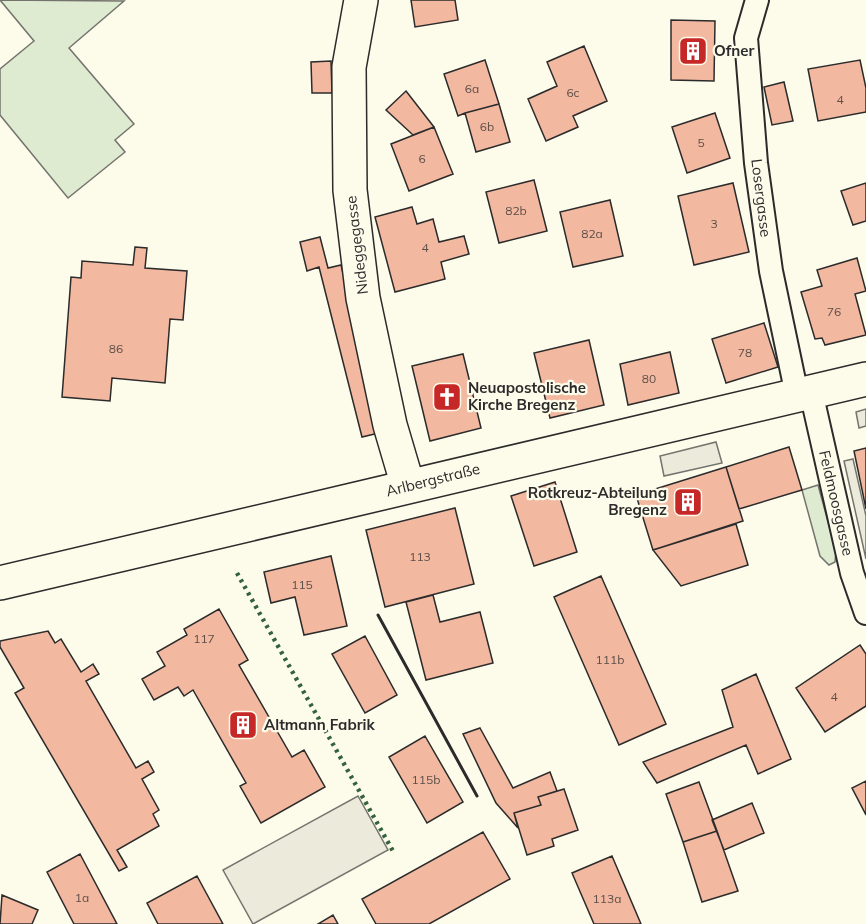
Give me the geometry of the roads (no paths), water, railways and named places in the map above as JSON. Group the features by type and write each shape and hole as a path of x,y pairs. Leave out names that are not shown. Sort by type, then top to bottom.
{"main road":[{"name":"Nideggegasse","path":"361,0 349,67 350,190 363,298 403,473"},
{"name":"Arlbergstraße","path":"0,583 403,473 866,379"}],"street":[{"name":"Losergasse","path":"758,0 746,38 756,163 771,271 804,393"},
{"name":"Feldmoosgasse","path":"804,393 852,573 866,612"}],"place":[{"name":"Ofner","path":"693,51"},
{"name":"Neuapostolische Kirche Bregenz","path":"447,397"},
{"name":"Rotkreuz-Abteilung Bregenz","path":"688,502"},
{"name":"Altmann Fabrik","path":"243,725"}]}
